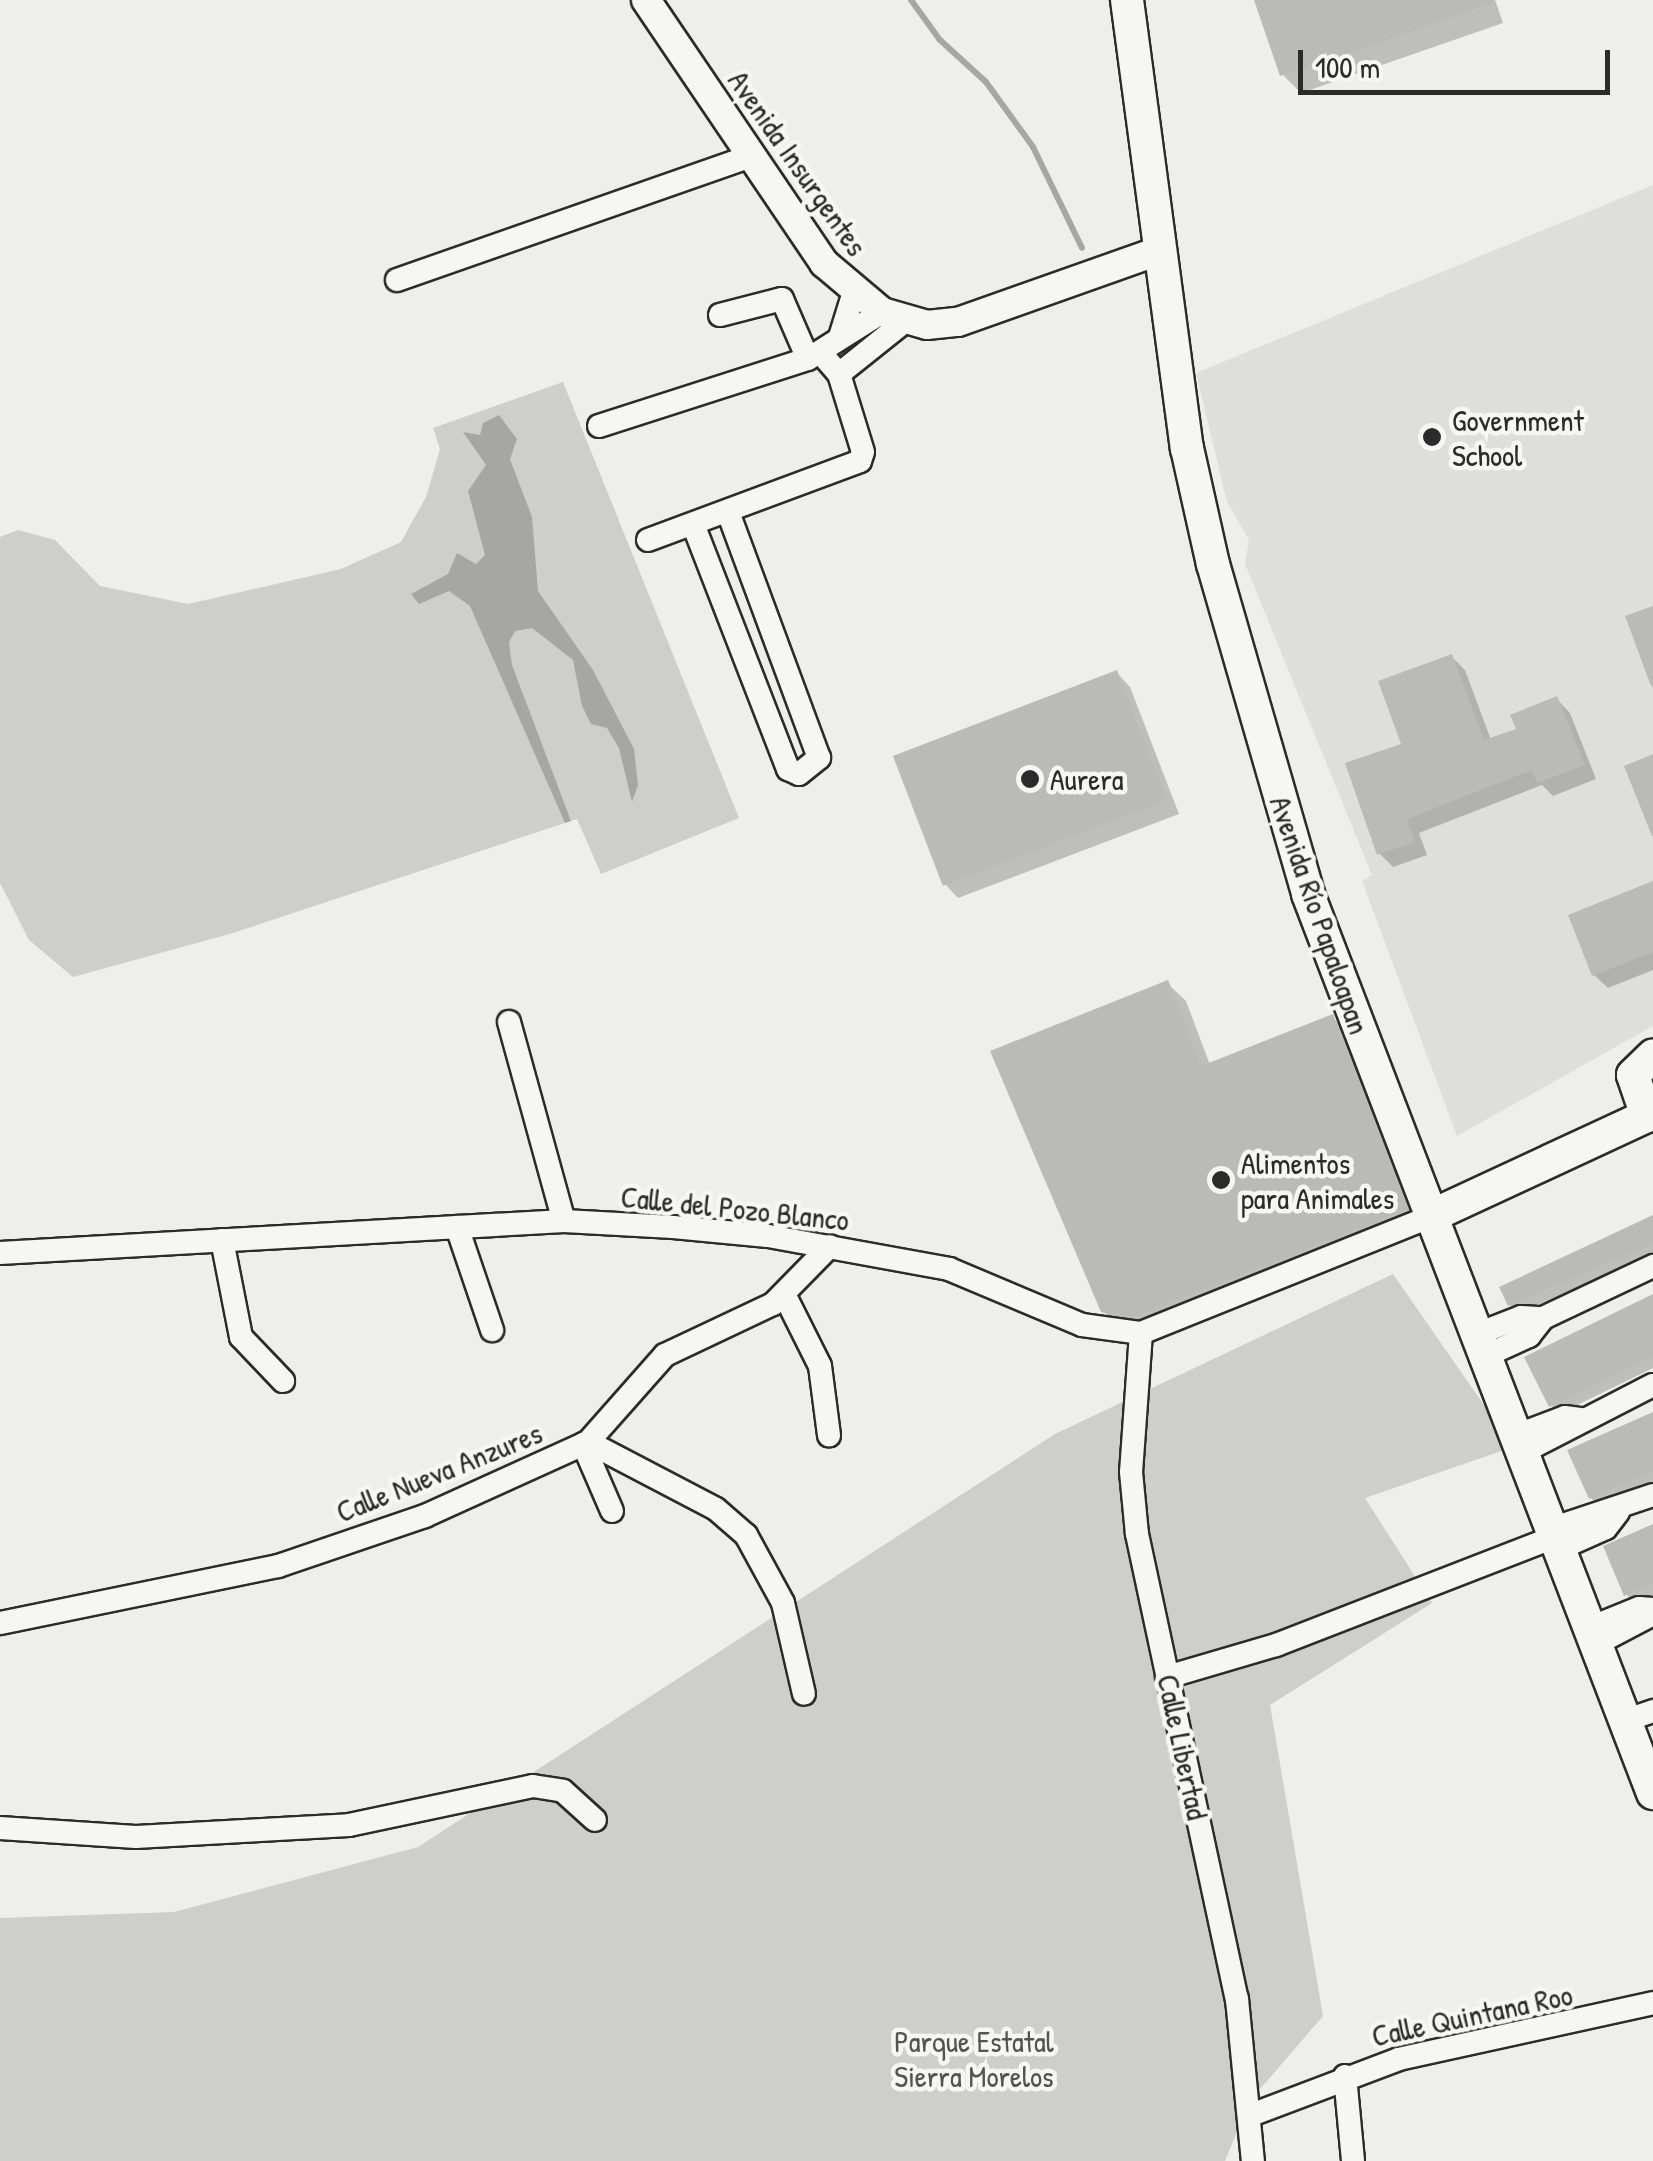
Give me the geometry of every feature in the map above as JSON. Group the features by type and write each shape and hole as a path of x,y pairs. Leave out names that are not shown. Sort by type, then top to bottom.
{"main road":[{"name":"Avenida Río Papaloapan","path":"1127,0 1156,252 1198,498 1245,680 1312,907 1593,1636 1642,1726 1653,1793"},
{"path":"1429,1218 1650,1122 1633,1075 1653,1056"}],"street":[{"name":"Avenida Insurgentes","path":"646,0 824,263 854,292 893,317"},
{"path":"398,280 752,156"},
{"path":"599,426 814,356 840,337 893,317 972,318 1156,252"},
{"path":"840,337 854,292"},
{"path":"648,540 860,461 862,452 839,374 814,356 782,299 720,315"},
{"path":"839,374 893,317"},
{"path":"693,524 788,769 799,774 819,758 728,512"},
{"path":"509,1022 564,1221"},
{"name":"Calle del Pozo Blanco","path":"0,1253 564,1221 830,1246 949,1269 1082,1325 1141,1332 1429,1218"},
{"path":"457,1227 492,1330"},
{"path":"222,1240 242,1336 282,1381"},
{"name":"Calle Nueva Anzures","path":"0,1623 278,1566 426,1516 585,1443 664,1355 785,1296 830,1246"},
{"path":"1479,1346 1521,1317 1543,1318 1653,1266"},
{"path":"785,1296 820,1366 830,1435"},
{"name":"Calle Libertad","path":"1141,1332 1131,1472 1137,1534 1238,1999 1253,2161"},
{"path":"1518,1445 1564,1418 1582,1420 1653,1385"},
{"path":"585,1443 612,1511"},
{"path":"585,1443 716,1508 746,1535 783,1603 804,1694"},
{"path":"1168,1678 1276,1644 1555,1538 1598,1511 1618,1512 1653,1495"},
{"path":"1593,1636 1653,1611"},
{"path":"0,1828 136,1837 348,1825 534,1786 563,1791 595,1820"},
{"name":"Calle Quintana Roo","path":"1250,2115 1345,2076 1653,2003"},
{"path":"1345,2076 1353,2161"}],"shaded area":[{"path":"1653,185 1653,1026 1457,1136 1362,881 1372,875 1245,564 1249,540 1227,502 1196,373"},
{"path":"499,415 517,439 510,459 532,517 538,591 593,670 634,749 638,785 632,802 619,748 607,728 591,724 582,706 573,660 532,628 515,631 509,642 512,665 571,821 565,823 470,606 449,591 419,604 411,594 448,574 457,553 476,564 485,555 468,491 486,465 463,432 480,435 483,423"}],"green space":[{"path":"563,382 739,818 601,874 577,819 233,933 73,977 29,940 0,883 0,537 18,530 55,540 100,586 188,604 341,569 401,542 426,497 440,449 433,428"},
{"name":"Parque Estatal Sierra Morelos","path":"1393,1274 1513,1447 1365,1498 1432,1603 1270,1705 1323,2016 1249,2102 1225,2161 0,2161 0,1918 174,1912 418,1847 1055,1434"}],"building":[{"path":"1254,0 1492,0 1493,3 1280,76"},
{"path":"1653,606 1653,686 1651,686 1625,616"},
{"path":"1452,654 1484,740 1516,729 1510,715 1557,696 1585,765 1537,783 1532,770 1407,819 1415,842 1377,855 1345,763 1401,744 1378,681"},
{"name":"Aurera","path":"1117,670 1167,800 943,886 893,756"},
{"path":"1653,754 1653,836 1652,836 1624,766"},
{"path":"1653,881 1653,952 1592,976 1568,915"},
{"name":"Alimentos para Animales","path":"1168,980 1201,1066 1333,1014 1408,1209 1134,1317 1101,1312 990,1051"},
{"path":"1653,1215 1653,1244 1508,1306 1499,1287"},
{"path":"1653,1294 1653,1356 1549,1407 1524,1357"},
{"path":"1653,1412 1653,1471 1589,1499 1567,1450"},
{"path":"1653,1524 1653,1583 1624,1596 1603,1546"}],"waterway":[{"path":"911,0 940,40 986,82 1033,147 1082,248"}],"place":[{"name":"Government School","path":"1432,437"},
{"name":"Aurera","path":"1030,779"},
{"name":"Alimentos para Animales","path":"1221,1180"}]}
